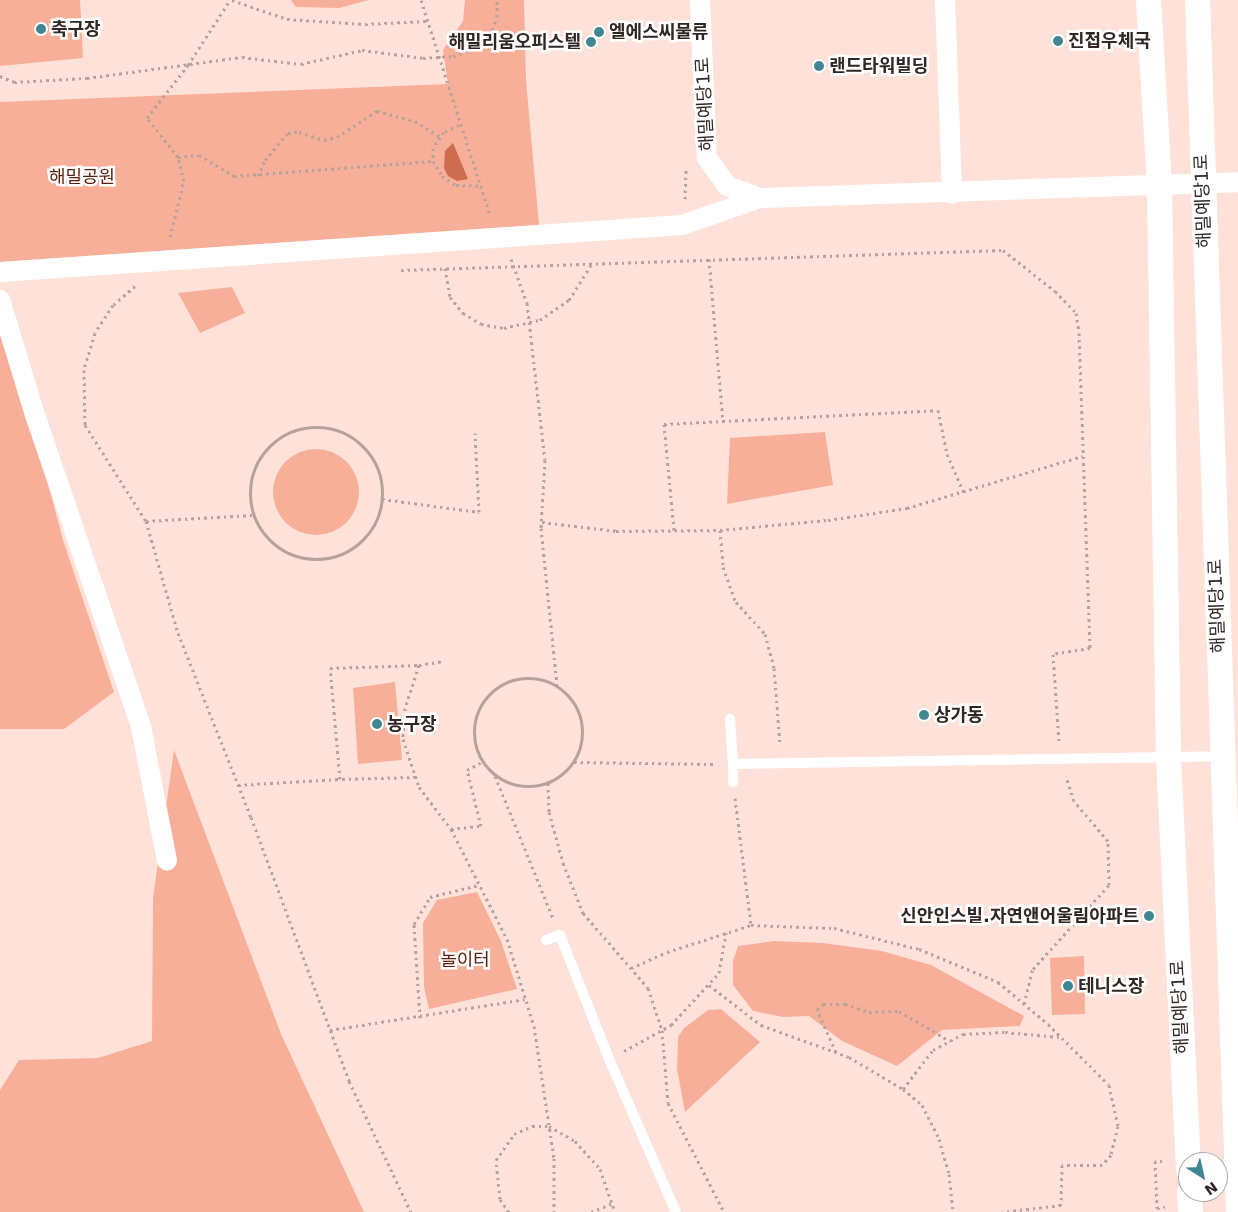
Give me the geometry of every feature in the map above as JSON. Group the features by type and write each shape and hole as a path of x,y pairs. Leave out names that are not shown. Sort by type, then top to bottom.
{"street":[{"name":"해밀예당1로","path":"700,0 707,158 727,186 760,198 952,194 1159,186"},
{"path":"945,0 952,194"},
{"name":"해밀예당1로","path":"1148,0 1159,186 1168,758 1187,1152"},
{"name":"해밀예당1로","path":"1197,0 1238,1212"},
{"path":"1159,186 1238,182"},
{"path":"0,272 682,225 760,198"},
{"path":"0,300 35,415 141,727 167,861"}],"lane":[{"path":"730,719 733,782"},
{"path":"733,764 1222,756"},
{"path":"546,940 560,935 609,1059 676,1212"}],"path":[{"path":"160,261 182,196 184,180 178,157 147,118 188,65 231,0 287,19 365,24 427,21"},
{"path":"421,0 437,57 498,237 516,267 529,324 545,460 542,522 557,686"},
{"path":"0,76 14,82 23,82 188,65 242,57 301,64 362,50 399,56 453,56 475,49 490,36 497,17 497,0"},
{"path":"258,176 266,160 288,133 299,132 324,140 337,137 377,111 415,121 441,137"},
{"path":"460,125 441,137 434,148 433,161 442,176 456,186 480,186"},
{"path":"178,157 200,155 234,176 258,176 433,161"},
{"path":"684,202 687,196 686,166"},
{"path":"397,270 1003,250 1056,292 1076,314 1090,648 1053,654 1060,759 1074,802 1108,842 1109,885 1034,969 1024,1004"},
{"path":"709,259 723,421"},
{"path":"445,268 450,297 464,312 481,324 504,328 529,324 540,320 569,300 591,264"},
{"path":"142,280 113,305 94,333 84,370 85,425 146,521 178,634 238,785 349,1081 411,1212"},
{"path":"674,530 664,424 938,410 947,454 964,493"},
{"path":"319,426 340,430 359,442 373,458 381,478 382,499 376,521 363,540 345,552 323,559 301,558 280,549 263,534 252,515 249,493 252,472 262,453 272,443 298,429 319,426"},
{"path":"382,499 479,512 475,433"},
{"path":"542,522 616,531 720,530 907,508 964,493 1082,456"},
{"path":"146,521 252,515"},
{"path":"720,530 724,567 736,602 765,634 774,668 782,763"},
{"path":"340,779 330,668 418,666 444,661"},
{"path":"418,666 405,708 403,739 416,777 432,806 451,829 507,939 534,1026 554,1158 554,1212"},
{"path":"495,776 512,784 530,786 548,783 563,774 574,762 581,746 583,728 579,712 570,697 557,686 541,679 524,678 506,682 490,693 479,708 474,726 475,745 482,762 495,776 560,935"},
{"path":"451,829 481,826 467,770 482,762"},
{"path":"574,762 733,764"},
{"path":"238,785 416,777"},
{"path":"733,782 751,925"},
{"path":"548,783 549,812 562,863 582,913 648,988 662,1030 668,1103 724,1212"},
{"path":"420,1018 414,924 430,897 479,885"},
{"path":"632,968 667,952 751,925 834,928 919,949 998,982 1060,1037 1109,1085 1118,1126 1111,1155 1102,1165 1062,1165 1061,1205 1002,1212"},
{"path":"609,1059 662,1030 709,984 719,973 726,933"},
{"path":"709,984 761,1026 836,1052 903,1089 922,1105 939,1140 949,1174 953,1212"},
{"path":"330,1030 420,1018 526,999"},
{"path":"836,1052 818,1010 823,1004 845,1004 869,1012 899,1012 950,1041"},
{"path":"903,1089 933,1050 963,1034 1005,1032 1060,1037"},
{"path":"510,1212 500,1199 496,1160 514,1134 532,1126 549,1126 574,1141 600,1169 615,1212"},
{"path":"591,1212 613,1203"}],"green space":[{"name":"축구장","path":"0,0 80,0 83,58 0,66"},
{"path":"291,0 369,0 339,8 296,7"},
{"name":"해밀공원","path":"465,0 524,0 526,80 539,225 0,262 0,102 448,84 443,50 463,21"},
{"path":"232,287 245,313 200,333 178,293"},
{"path":"0,302 63,540 114,692 64,729 0,729"},
{"path":"825,432 833,485 727,504 730,438"},
{"path":"316,449 333,452 347,461 356,475 359,492 356,509 347,523 333,532 316,535 299,532 285,523 276,509 273,492 276,475 285,461 299,452"},
{"name":"농구장","path":"395,682 402,760 358,764 353,688"},
{"path":"174,750 281,1034 364,1212 0,1212 0,1090 19,1060 98,1058 152,1041 153,898"},
{"name":"놀이터","path":"477,892 501,941 517,989 429,1009 424,987 423,923 437,900"},
{"path":"774,941 823,943 882,951 931,965 1024,1016 1020,1026 942,1030 897,1066 842,1041 809,1016 783,1017 753,1011 733,985 733,961 738,946"},
{"name":"테니스장","path":"1084,956 1085,1014 1052,1015 1050,958"},
{"path":"721,1009 760,1042 685,1112 677,1069 678,1037 684,1028 708,1010"}],"shaded area":[{"path":"453,143 468,179 457,181 448,176 444,168 445,151"}],"place":[{"name":"축구장","path":"41,29"},
{"name":"엘에스씨물류","path":"599,32"},
{"name":"진접우체국","path":"1058,41"},
{"name":"해밀리움오피스텔","path":"591,42"},
{"name":"랜드타워빌딩","path":"819,66"},
{"name":"상가동","path":"924,715"},
{"name":"농구장","path":"377,724"},
{"name":"신안인스빌.자연앤어울림아파트","path":"1149,916"},
{"name":"테니스장","path":"1068,986"}]}
